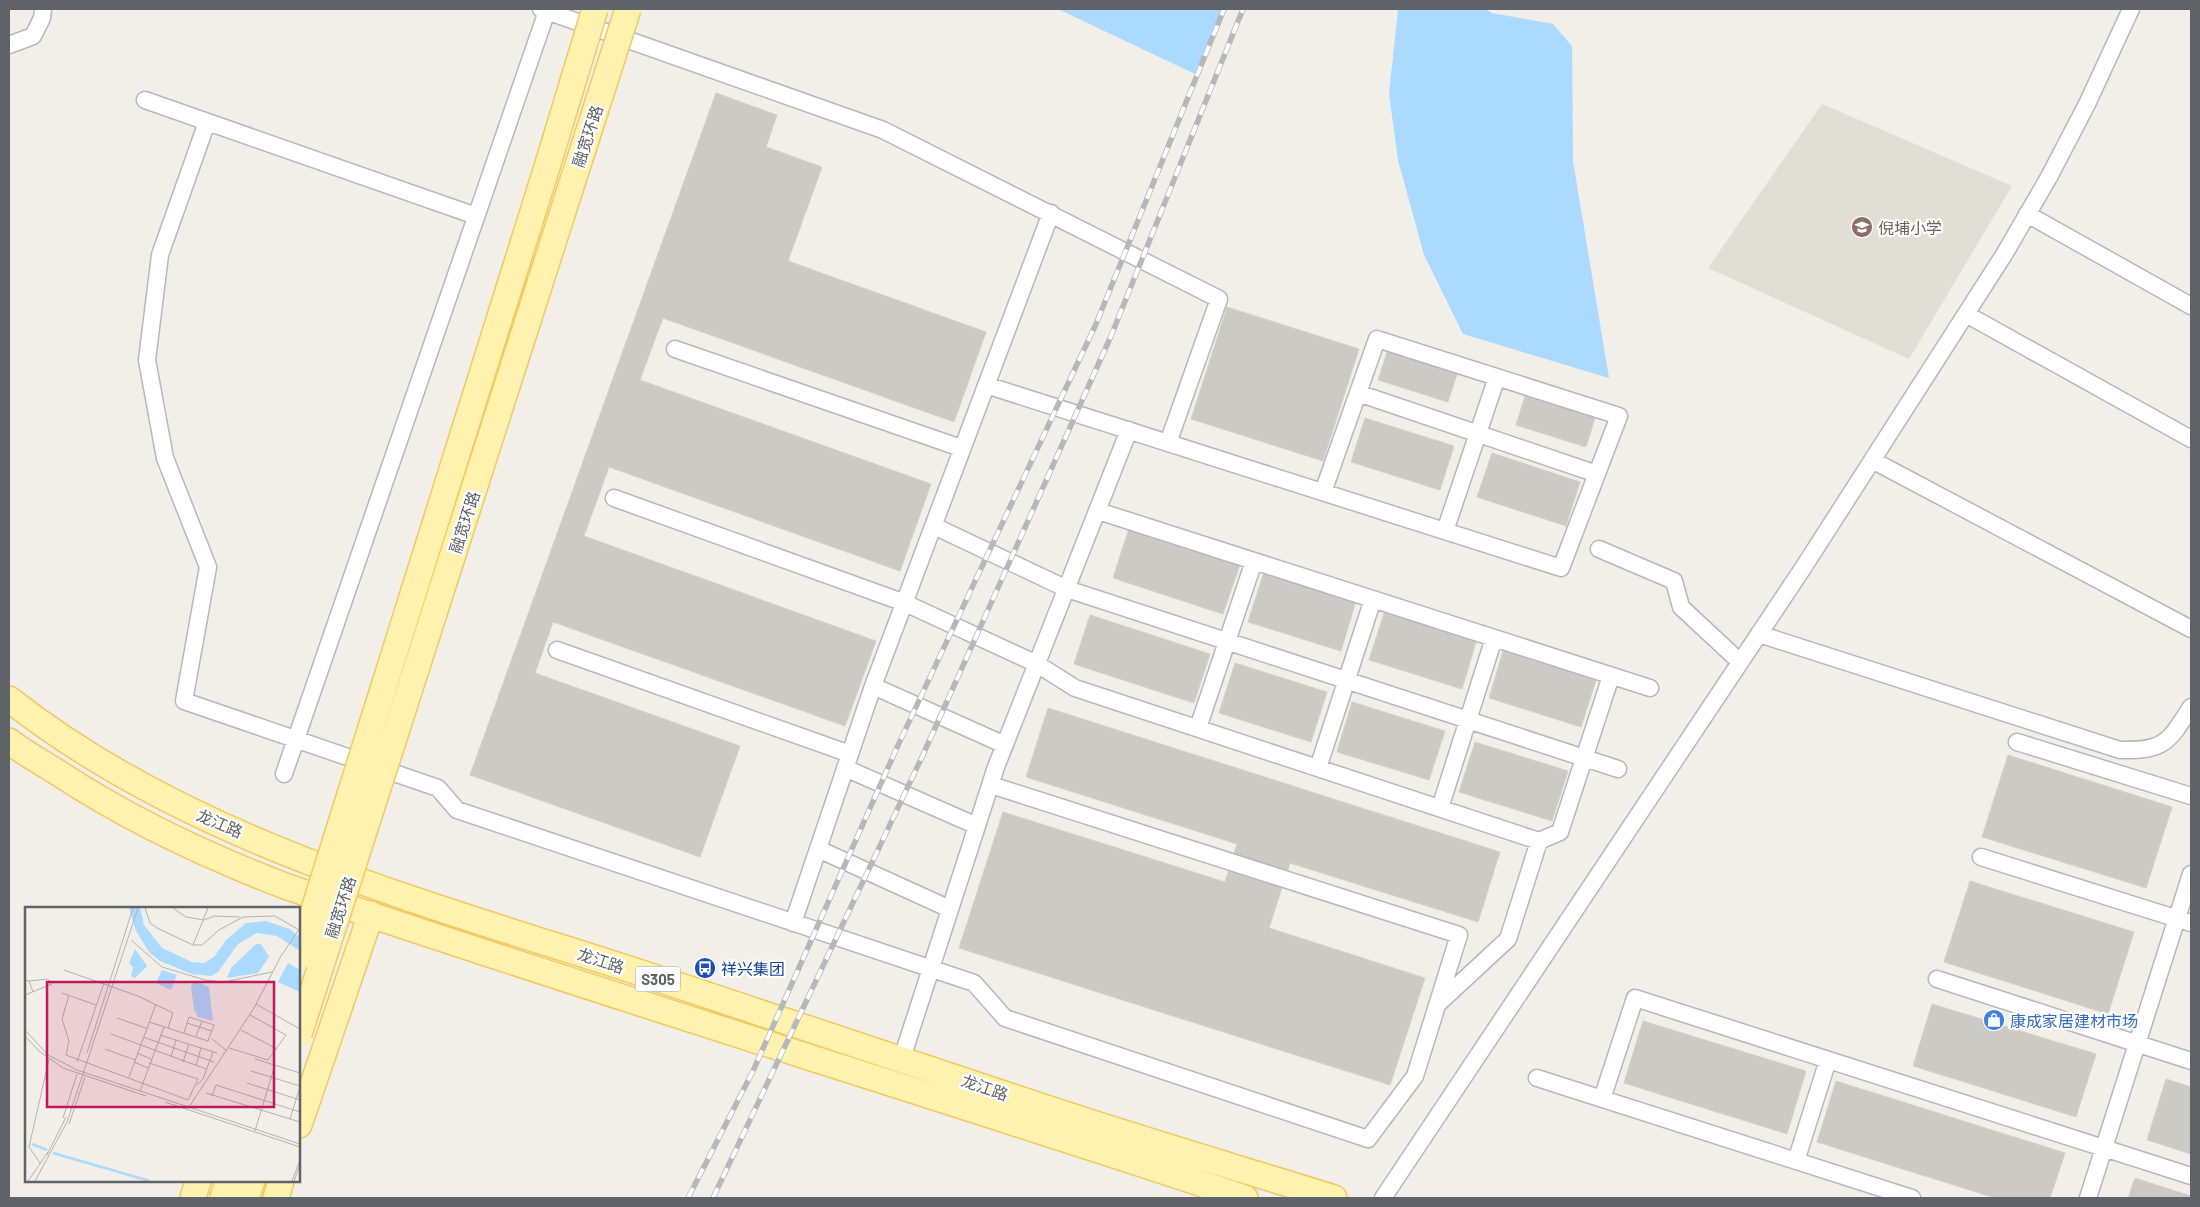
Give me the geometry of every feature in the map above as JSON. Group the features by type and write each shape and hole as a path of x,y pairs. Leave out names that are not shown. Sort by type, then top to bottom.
{"main road":[{"name":"融宽环路","path":"300,954 595,9"},
{"name":"融宽环路","path":"300,1031 628,9"},
{"name":"龙江路","path":"9,699 59,737 114,772 198,814 292,854 396,893 902,1058 1008,1096 1334,1198"},
{"name":"龙江路","path":"11,748 83,790 156,829 238,868 290,898 371,914 609,993 1003,1118 1245,1198"},
{"path":"300,1122 371,914"},
{"path":"193,1198 198,1182"},
{"path":"223,1198 228,1182"},
{"path":"246,1198 252,1182"},
{"path":"276,1198 281,1182"}],"street":[{"path":"9,45 33,36 42,18 43,9"},
{"path":"1383,1198 1759,634 1966,314 2027,214 2087,104 2131,9"},
{"path":"284,774 476,216 544,10 884,130 1219,300 1168,442"},
{"path":"145,100 476,216"},
{"path":"207,122 160,256 147,360 165,458 208,567 184,701 438,788 457,810 974,983 1005,1018 1368,1139 1415,1076 1459,936 991,785"},
{"path":"793,923 873,686 934,526 961,448 1051,214"},
{"path":"2027,214 2191,306"},
{"path":"1966,314 2191,439"},
{"path":"986,386 1562,568 1619,416 1377,339 1323,492"},
{"path":"675,348 961,448"},
{"path":"1445,531 1497,377"},
{"path":"1358,394 1597,474"},
{"path":"902,1058 977,826 1005,746 1129,430"},
{"path":"1872,460 2191,629"},
{"path":"614,498 905,603 1037,664 1076,688 1539,841 1560,832 1611,676"},
{"path":"1098,510 1650,688"},
{"path":"934,526 1067,589 1618,769"},
{"path":"1599,549 1674,581 1681,607 1740,662"},
{"path":"1198,728 1254,561"},
{"path":"1318,768 1373,599"},
{"path":"1759,634 2120,750 2144,751 2160,746 2173,735 2191,707"},
{"path":"1440,808 1494,638"},
{"path":"557,650 848,761 977,826"},
{"path":"873,686 1005,746"},
{"path":"2018,742 2191,796"},
{"path":"1438,1004 1508,939 1539,841"},
{"path":"818,849 950,910"},
{"path":"1981,857 2184,921"},
{"path":"2088,1198 2137,1043 2184,921 2191,874"},
{"path":"1937,979 2191,1061"},
{"path":"1602,1099 1635,998 2191,1176"},
{"path":"1796,1161 1828,1060"},
{"path":"1537,1078 1912,1198"}],"shaded area":[{"name":"倪埔小学","path":"1822,104 2012,186 1909,359 1708,268"}],"water":[{"path":"1058,9 1225,9 1197,75"},
{"path":"1398,9 1485,9 1492,13 1553,24 1572,46 1573,161 1609,378 1463,334 1424,255 1398,160 1389,94"}],"building":[{"path":"716,93 777,115 766,147 822,167 788,261 986,332 954,422 663,318 640,380 931,484 900,571 609,467 584,536 876,641 845,726 553,622 535,673 740,746 700,857 470,775"},
{"path":"1227,307 1359,349 1323,461 1191,419"},
{"path":"1388,349 1458,371 1448,402 1378,380"},
{"path":"1526,393 1596,415 1586,447 1516,425"},
{"path":"1365,418 1454,446 1440,490 1351,462"},
{"path":"1492,453 1580,482 1566,526 1477,497"},
{"path":"1129,528 1240,564 1223,614 1113,578"},
{"path":"1264,572 1356,601 1341,651 1248,622"},
{"path":"1385,610 1477,639 1462,689 1369,660"},
{"path":"1090,615 1210,654 1194,703 1074,664"},
{"path":"1504,648 1597,677 1581,727 1489,698"},
{"path":"1235,663 1327,692 1311,742 1219,713"},
{"path":"1352,702 1445,731 1429,780 1337,752"},
{"path":"1048,708 1500,852 1478,922 1290,863 1269,928 1425,978 1390,1085 959,948 1003,812 1225,882 1237,844 1026,777"},
{"path":"1475,742 1568,771 1552,821 1459,792"},
{"path":"2008,755 2172,807 2146,888 1982,837"},
{"path":"1970,881 2134,932 2108,1014 1944,962"},
{"path":"1932,1004 2096,1054 2076,1117 1913,1066"},
{"path":"1643,1021 1806,1071 1787,1134 1624,1083"},
{"path":"2166,1079 2191,1087 2191,1154 2147,1140"},
{"path":"1836,1081 2065,1153 2050,1198 1995,1198 1817,1142"},
{"path":"2135,1178 2191,1196 2191,1198 2128,1198"}],"railway":[{"path":"688,1198 753,1071 899,743 1096,324 1224,9"},
{"path":"713,1198 922,757 1111,336 1243,9"}],"place":[{"name":"倪埔小学","path":"1862,227"},
{"name":"祥兴集团","path":"705,968"},
{"name":"康成家居建材市场","path":"1994,1020"}]}
